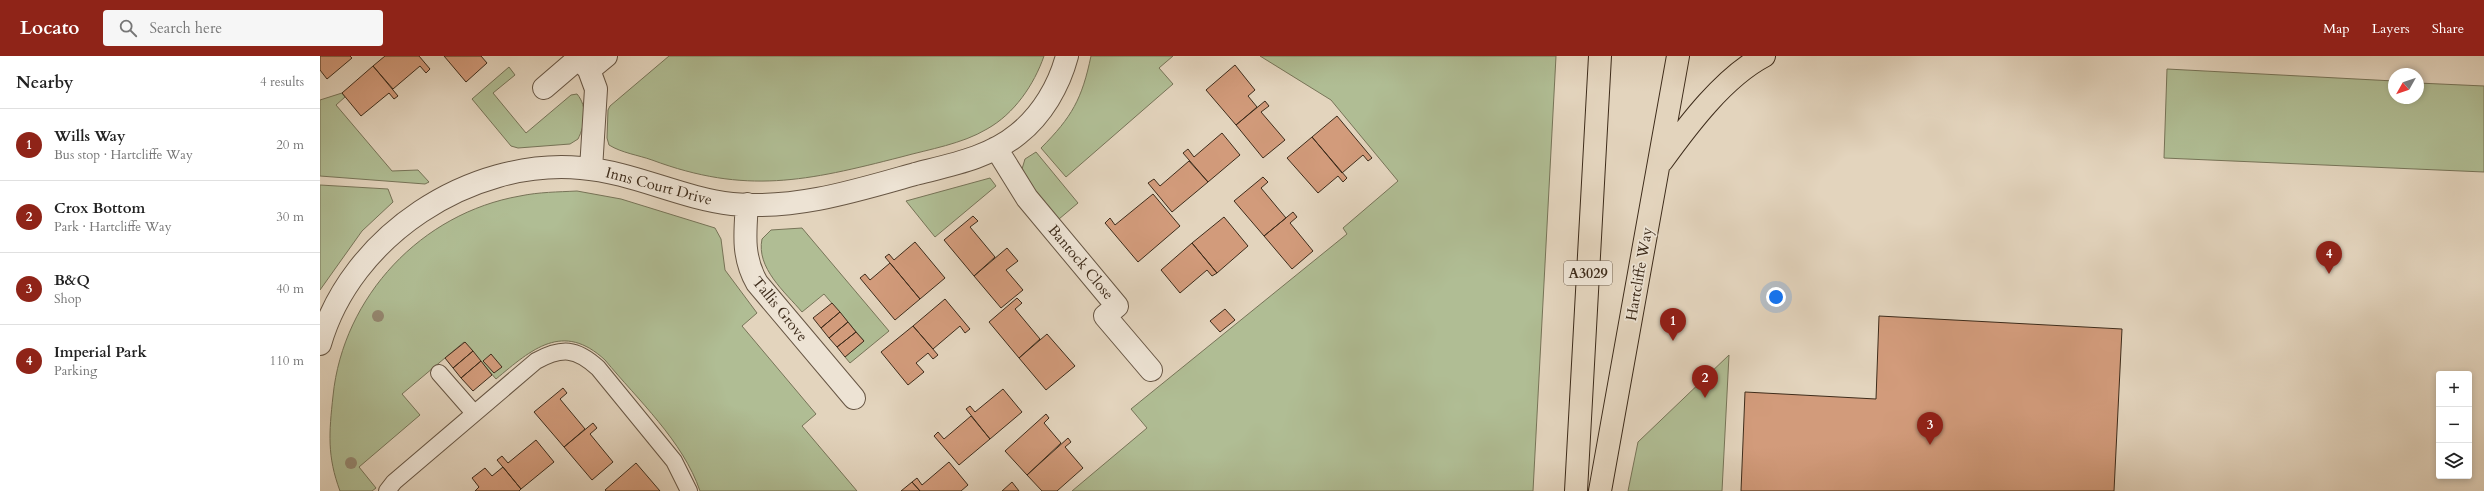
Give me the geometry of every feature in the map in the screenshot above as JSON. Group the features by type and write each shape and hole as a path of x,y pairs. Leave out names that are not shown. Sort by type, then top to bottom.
{"highway":[{"name":"A3029","path":"1576,491 1600,56"},
{"name":"Hartcliffe Way","path":"1600,491 1678,56"},
{"path":"1658,165 1692,118 1742,71 1764,56"}],"street":[{"path":"589,70 606,56"},
{"name":"Inns Court Drive","path":"320,344 340,298 366,260 393,233 426,208 455,192 505,174 558,166 590,169 622,175 705,200 747,204 798,203 830,198 966,160 996,148 1018,134 1043,107 1054,90 1067,56"},
{"path":"544,88 579,58 589,70 596,89 590,169"},
{"name":"Bantock Close","path":"996,148 1027,198 1117,306 1105,316 1151,370"},
{"name":"Tallis Grove","path":"747,204 745,250 750,272 854,398"}],"lane":[{"path":"387,491 394,482 536,361 558,352 568,350 578,353 598,368 674,461 689,491"},
{"path":"439,373 474,413"}],"green space":[{"path":"669,56 1044,56 1035,78 1022,98 1014,107 997,123 967,139 934,149 836,173 776,181 747,181 717,178 686,171 625,152 609,145 607,138 608,110 610,106"},
{"path":"1091,56 1173,56 1159,68 1173,84 1066,177 1041,148 1061,127 1074,106 1084,84"},
{"path":"1260,56 1556,56 1533,491 1072,491 1147,428 1131,409 1347,234 1343,228 1398,181 1331,100"},
{"path":"509,67 515,75 493,93 526,133 571,95 577,94 584,110 584,122 578,139 570,144 518,148 511,146 472,99"},
{"path":"2167,69 2388,81 2388,104 2424,104 2424,83 2484,86 2484,172 2164,158"},
{"path":"342,93 345,97 336,105 392,171 418,170 429,182 425,184 320,176 320,100"},
{"path":"1036,152 1078,203 1059,219 1035,190 1022,169 1025,159"},
{"path":"990,178 996,186 935,237 906,201"},
{"path":"320,185 388,189 393,202 362,231 320,290"},
{"path":"577,191 621,199 715,228 721,239 725,270 757,313 742,326 816,414 802,426 857,491 700,491 683,455 671,438 605,360 590,348 575,342 562,341 548,344 535,350 522,358 496,379 464,342 402,394 420,415 359,467 376,488 372,491 340,491 333,467 330,444 333,396 340,359 353,325 371,293 394,265 420,240 451,220 484,205 520,196"},
{"path":"802,228 889,331 850,363 845,357 864,341 824,294 802,312 773,279 763,260 761,250 762,239 771,230"},
{"path":"1729,355 1722,491 1628,491 1638,442"}],"building":[{"path":"320,56 350,56 352,58 327,79 320,70"},
{"path":"385,56 419,56 430,69 426,73 420,66 393,89 373,66"},
{"path":"444,56 481,56 487,63 466,82"},
{"path":"1235,65 1255,90 1248,96 1257,107 1236,125 1206,90"},
{"path":"373,66 398,96 394,99 389,93 361,116 342,93"},
{"path":"1265,101 1269,106 1261,112 1285,140 1263,158 1236,125"},
{"path":"1337,116 1372,158 1368,161 1363,155 1342,173 1312,137"},
{"path":"1222,133 1240,155 1208,182 1183,153 1188,149 1194,157"},
{"path":"1312,137 1347,178 1343,182 1338,176 1318,193 1287,158"},
{"path":"1189,161 1208,182 1172,212 1148,183 1154,179 1160,186"},
{"path":"1263,177 1268,182 1261,188 1286,218 1264,236 1234,201"},
{"path":"1153,194 1180,226 1138,262 1105,223 1110,218 1115,225"},
{"path":"1293,212 1297,217 1290,223 1313,251 1292,269 1264,236"},
{"path":"973,216 978,221 970,227 995,257 974,276 944,240"},
{"path":"1224,217 1248,246 1217,273 1192,243"},
{"path":"915,242 945,278 920,299 885,257 889,254 894,260"},
{"path":"1192,243 1217,273 1212,276 1207,270 1180,293 1161,270"},
{"path":"1007,248 1018,261 1006,270 1023,290 1001,308 974,276"},
{"path":"890,263 920,299 895,320 860,278 865,274 870,280"},
{"path":"1017,298 1022,303 1015,309 1040,339 1019,358 989,322"},
{"path":"945,299 970,329 965,333 960,326 933,349 913,326"},
{"path":"832,303 840,312 821,328 813,318"},
{"path":"1225,309 1235,320 1220,332 1210,321"},
{"path":"840,312 848,322 829,338 821,328"},
{"path":"1879,316 2122,329 2114,491 1741,491 1745,392 1876,399"},
{"path":"848,322 856,332 837,347 829,338"},
{"path":"913,326 938,355 933,359 928,353 916,363 924,372 908,385 881,352"},
{"path":"856,332 864,341 845,357 837,347"},
{"path":"1047,334 1075,366 1046,390 1019,358"},
{"path":"465,342 473,351 453,368 445,358"},
{"path":"473,351 481,361 461,378 453,368"},
{"path":"491,354 502,367 494,373 483,361"},
{"path":"481,361 492,375 473,391 461,378"},
{"path":"563,388 567,393 560,399 585,429 564,447 534,412"},
{"path":"1003,389 1022,412 990,439 966,409 970,406 975,412"},
{"path":"1046,414 1049,418 1044,423 1061,443 1027,475 1005,451"},
{"path":"971,416 990,439 959,465 934,436 938,432 944,439"},
{"path":"593,423 597,428 590,434 613,462 592,480 564,447"},
{"path":"1068,438 1071,442 1065,447 1083,468 1057,491 1042,491 1027,475"},
{"path":"536,440 554,462 521,489 497,460 502,456 508,463"},
{"path":"949,462 968,485 961,491 920,491 912,482 917,478 922,485"},
{"path":"636,463 660,491 605,490"},
{"path":"503,467 521,489 519,491 475,491 479,487 472,478 485,468 492,476"},
{"path":"912,482 920,491 901,491"},
{"path":"1012,482 1019,491 1002,491"}],"place":[{"name":"Imperial Park","path":"2329,274"},
{"name":"Wills Way","path":"1673,341"},
{"name":"Crox Bottom","path":"1705,398"},
{"name":"B&Q","path":"1930,445"}]}
